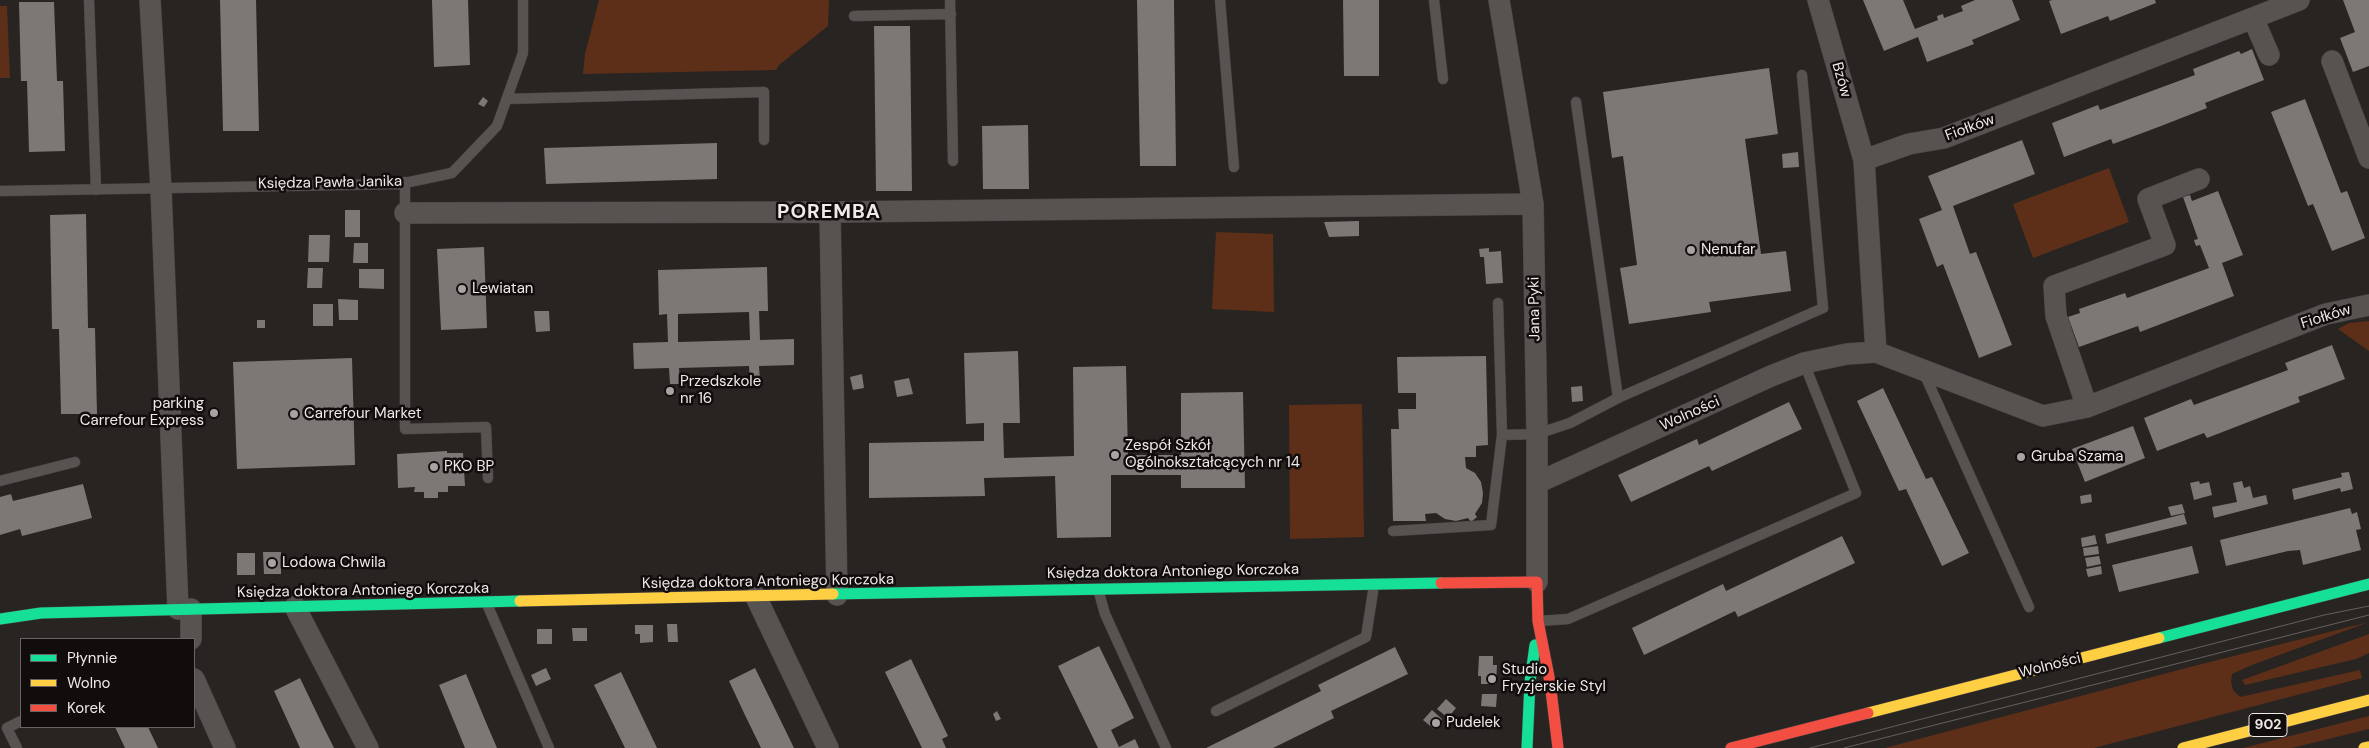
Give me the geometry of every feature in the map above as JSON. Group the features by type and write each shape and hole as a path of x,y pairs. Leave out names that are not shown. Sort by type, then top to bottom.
{"street":[{"path":"150,0 184,609 191,638"},
{"name":"Jana Pyki","path":"1499,0 1533,204 1538,621 1530,682 1527,748"},
{"name":"Bzów","path":"1818,0 1864,160"},
{"name":"Fiołków","path":"1864,160 1909,144 1944,138 2298,0"},
{"path":"2253,18 2269,54"},
{"path":"2332,61 2369,158"},
{"path":"1864,160 1876,352"},
{"path":"2087,407 2056,316 2054,286 2166,245 2148,199 2199,179"},
{"path":"405,213 830,212 1533,204"},
{"path":"830,212 837,595"},
{"name":"Fiołków","path":"1847,354 1876,352 1923,372 2044,416 2087,407 2326,314 2369,305"},
{"name":"Wolności","path":"1537,483 1771,376 1804,363 1847,354"},
{"name":"Księdza doktora Antoniego Korczoka","path":"0,619 42,613 184,609 1098,588 1537,582"},
{"name":"Wolności","path":"1731,748 2369,584"},
{"path":"756,597 828,748"},
{"path":"295,607 368,748"},
{"name":"Jana Pyki","path":"1538,621 1550,682 1558,748"},
{"path":"195,681 225,748"},
{"name":"902","path":"2183,748 2369,700"},
{"path":"2364,748 2369,747"}],"lane":[{"path":"89,0 96,190"},
{"name":"Księdza Pawła Janika","path":"0,191 161,189 239,185 405,182 452,173 497,126 523,53 523,0"},
{"path":"950,0 953,161"},
{"path":"1220,0 1234,167"},
{"path":"1434,0 1444,79"},
{"path":"854,16 951,14"},
{"path":"1502,435 1537,434 1570,423 1618,398 1823,308 1802,75"},
{"path":"507,99 764,92 764,140"},
{"path":"1576,102 1618,398"},
{"path":"405,182 404,429 486,428 488,478"},
{"path":"1393,531 1491,525 1502,435 1498,302"},
{"path":"1538,621 1568,619 1856,493 1804,363"},
{"path":"1923,372 2029,607"},
{"path":"0,481 75,462"},
{"path":"1216,711 1366,637 1374,584"},
{"path":"1098,588 1105,614 1166,748"},
{"path":"486,603 549,748"},
{"path":"17,748 7,728 20,722"}],"shaded area":[{"path":"599,0 829,0 828,26 779,65 776,70 583,74 585,54"},
{"path":"0,6 7,6 10,78 0,78"},
{"path":"2109,168 2129,222 2033,258 2013,204"},
{"path":"1216,232 1273,234 1274,312 1212,309"},
{"path":"2369,321 2369,351 2338,329 2349,323"},
{"path":"1362,404 1364,537 1290,539 1289,405"},
{"path":"2369,622 2252,665 2232,674 2231,682 2233,690 2240,697 2360,670 2362,678 2094,748 1885,748 2186,668"},
{"path":"2369,634 2369,653 2356,659 2245,685 2242,680"},
{"path":"2369,716 2369,729 2292,748 2243,748"}],"building":[{"path":"220,0 256,0 259,131 223,131"},
{"path":"432,0 468,0 470,65 434,67"},
{"path":"1137,0 1174,0 1176,166 1140,166"},
{"path":"1343,0 1379,0 1379,76 1344,76"},
{"path":"1863,0 1903,0 1915,29 1938,20 1937,16 1943,14 1944,18 1963,11 1961,6 1975,0 2012,0 2020,20 1972,40 1974,44 1927,62 1918,37 1884,51"},
{"path":"2155,0 2156,3 2110,21 2108,16 2061,34 2049,1"},
{"path":"2343,0 2369,0 2369,66 2353,72 2340,38 2355,32"},
{"path":"19,2 54,2 57,81 63,81 65,151 29,152 27,81 21,81"},
{"path":"874,26 910,26 912,191 876,191"},
{"path":"2252,49 2264,80 2205,103 2207,108 2161,126 2113,144 2111,139 2064,157 2052,123 2098,105 2100,110 2195,75 2193,69 2239,51 2241,54"},
{"path":"1769,68 1778,134 1745,139 1761,254 1786,251 1791,291 1709,302 1711,312 1629,324 1620,268 1637,265 1623,156 1612,158 1603,92"},
{"path":"483,97 488,101 484,107 478,104"},
{"path":"2305,99 2341,193 2347,191 2365,238 2332,251 2313,204 2308,206 2271,112"},
{"path":"1028,125 1029,189 983,189 982,126"},
{"path":"2022,140 2035,174 1953,206 1970,254 1976,252 2012,345 1979,358 1943,264 1937,267 1919,219 1942,210 1928,176"},
{"path":"717,143 717,179 546,184 544,148"},
{"path":"1798,152 1799,167 1783,168 1782,154"},
{"path":"2218,191 2243,255 2222,263 2234,296 2140,332 2138,326 2079,347 2068,317 2080,313 2079,309 2125,293 2127,298 2209,268 2200,245 2196,246 2194,240 2198,239 2183,197 2190,195 2192,201"},
{"path":"345,210 360,210 360,237 345,237"},
{"path":"86,214 88,328 95,328 97,414 61,414 59,329 52,329 50,215"},
{"path":"1359,221 1359,236 1329,237 1324,222"},
{"path":"309,235 330,235 329,262 308,262"},
{"path":"354,243 368,243 368,263 353,263"},
{"name":"Lewiatan","path":"484,247 487,328 441,330 437,249"},
{"path":"1489,248 1489,252 1501,251 1503,283 1486,284 1484,257 1480,257 1479,249"},
{"path":"767,267 768,311 759,311 760,340 794,339 794,365 759,366 760,381 750,382 749,366 679,368 680,384 670,384 669,368 634,369 633,343 668,342 667,314 659,315 658,270","holes":["749,312 750,340 678,342 678,314"]},
{"path":"308,268 323,268 322,288 307,288"},
{"path":"359,269 384,269 384,289 359,288"},
{"path":"338,299 358,300 358,320 339,320"},
{"path":"313,304 333,304 333,326 313,326"},
{"path":"534,311 549,311 550,331 536,332"},
{"path":"257,320 265,320 265,328 257,328"},
{"path":"2332,345 2345,379 2298,397 2300,402 2207,438 2204,433 2157,451 2144,418 2191,399 2194,405 2288,370 2285,363"},
{"path":"1018,351 1020,423 1003,423 1004,458 1074,456 1073,367 1126,366 1128,455 1181,455 1181,393 1243,392 1245,488 1181,488 1181,475 1111,475 1111,537 1057,538 1055,476 984,478 985,496 869,498 869,443 984,441 984,423 966,424 964,353"},
{"path":"1486,356 1488,445 1476,446 1476,457 1465,457 1466,468 1475,473 1481,482 1482,503 1475,514 1477,517 1471,522 1468,518 1456,521 1445,519 1436,513 1425,514 1426,521 1393,521 1391,429 1399,429 1398,409 1416,409 1416,393 1398,393 1397,357"},
{"name":"Carrefour Market","path":"352,358 355,465 237,469 233,362"},
{"path":"862,374 864,388 853,390 850,377"},
{"path":"909,378 913,394 897,397 894,381"},
{"path":"1582,386 1583,401 1572,402 1571,387"},
{"path":"1883,388 1926,479 1932,477 1969,553 1942,566 1906,489 1899,491 1857,401"},
{"path":"1789,402 1802,429 1712,471 1709,466 1631,502 1618,475 1697,439 1699,445"},
{"path":"2133,426 2145,458 2085,482 2072,449"},
{"path":"447,451 447,453 463,453 465,486 448,486 448,492 438,492 438,498 424,498 424,492 414,492 415,487 398,488 397,454"},
{"path":"2349,472 2353,489 2341,492 2340,488 2294,500 2292,489 2342,477 2341,473"},
{"path":"2199,481 2200,484 2209,482 2212,495 2194,500 2190,483"},
{"path":"2242,481 2244,488 2250,486 2253,498 2266,495 2268,504 2214,518 2212,507 2237,502 2233,483"},
{"path":"83,484 92,518 22,536 20,529 0,535 0,497 11,494 13,501"},
{"path":"2091,494 2092,502 2081,504 2080,496"},
{"path":"2182,504 2185,513 2171,516 2168,507"},
{"path":"2350,508 2352,514 2357,512 2361,529 2356,530 2361,550 2303,565 2300,550 2288,551 2226,566 2220,540"},
{"path":"2184,514 2187,524 2107,544 2105,534"},
{"path":"2095,535 2097,544 2082,547 2081,538"},
{"path":"1842,536 1855,563 1738,617 1735,611 1644,655 1632,628 1723,584 1726,591"},
{"path":"2098,546 2099,554 2084,556 2083,548"},
{"path":"2192,546 2199,573 2119,592 2112,565"},
{"name":"Lodowa Chwila","path":"263,552 281,552 281,574 264,574"},
{"path":"237,553 255,553 255,575 237,575"},
{"path":"2099,556 2101,564 2087,567 2085,558"},
{"path":"2101,566 2102,574 2088,577 2086,569"},
{"path":"667,624 677,624 678,642 668,642"},
{"path":"635,625 653,625 653,642 640,643 640,634 635,634"},
{"path":"572,628 587,628 587,641 573,641"},
{"path":"537,629 552,629 552,644 537,644"},
{"path":"1099,646 1134,718 1111,730 1119,747 1135,739 1139,748 1098,748 1058,666"},
{"path":"1395,647 1408,674 1331,711 1334,718 1273,748 1206,748 1321,691 1318,685"},
{"path":"1479,656 1493,656 1493,665 1497,665 1496,684 1481,684 1481,676 1478,676"},
{"path":"911,659 948,736 942,739 946,748 922,748 885,672"},
{"path":"546,668 551,679 536,686 531,675"},
{"path":"755,668 794,748 761,748 729,681"},
{"path":"621,672 657,748 625,748 594,685"},
{"path":"466,674 497,748 465,748 439,685"},
{"path":"300,678 334,748 300,748 274,691"},
{"path":"1482,694 1497,694 1496,707 1481,706"},
{"path":"1446,699 1456,708 1448,718 1437,709"},
{"path":"1432,710 1442,719 1434,729 1423,720"},
{"path":"997,711 1001,719 996,721 993,714"},
{"path":"115,728 148,728 158,748 125,748"}],"tram line":[{"path":"1810,748 2324,615 2369,606"},
{"path":"1844,748 2369,615"}],"traffic: fast":[{"path":"833,594 1441,583"},
{"path":"2159,638 2369,584"},
{"path":"0,619 41,613 520,601"},
{"path":"1527,748 1530,682 1535,645"}],"traffic: slow":[{"path":"520,601 833,594"},
{"path":"1868,713 2159,638"},
{"path":"2183,748 2369,700"},
{"path":"2364,748 2369,747"}],"traffic: jam":[{"path":"1441,583 1537,582 1538,621 1550,682 1558,748"},
{"path":"1731,748 1868,713"}],"place":[{"name":"Nenufar","path":"1691,250"},
{"name":"Lewiatan","path":"462,289"},
{"name":"Przedszkole nr 16","path":"670,391"},
{"name":"parking Carrefour Express","path":"214,413"},
{"name":"Carrefour Market","path":"294,414"},
{"name":"Zespół Szkół Ogólnokształcących nr 14","path":"1115,455"},
{"name":"Gruba Szama","path":"2021,457"},
{"name":"PKO BP","path":"434,467"},
{"name":"Lodowa Chwila","path":"272,563"},
{"name":"Studio Fryzjerskie Styl","path":"1492,679"},
{"name":"Pudelek","path":"1436,723"}],"district":[{"name":"POREMBA","path":"829,213"}]}
